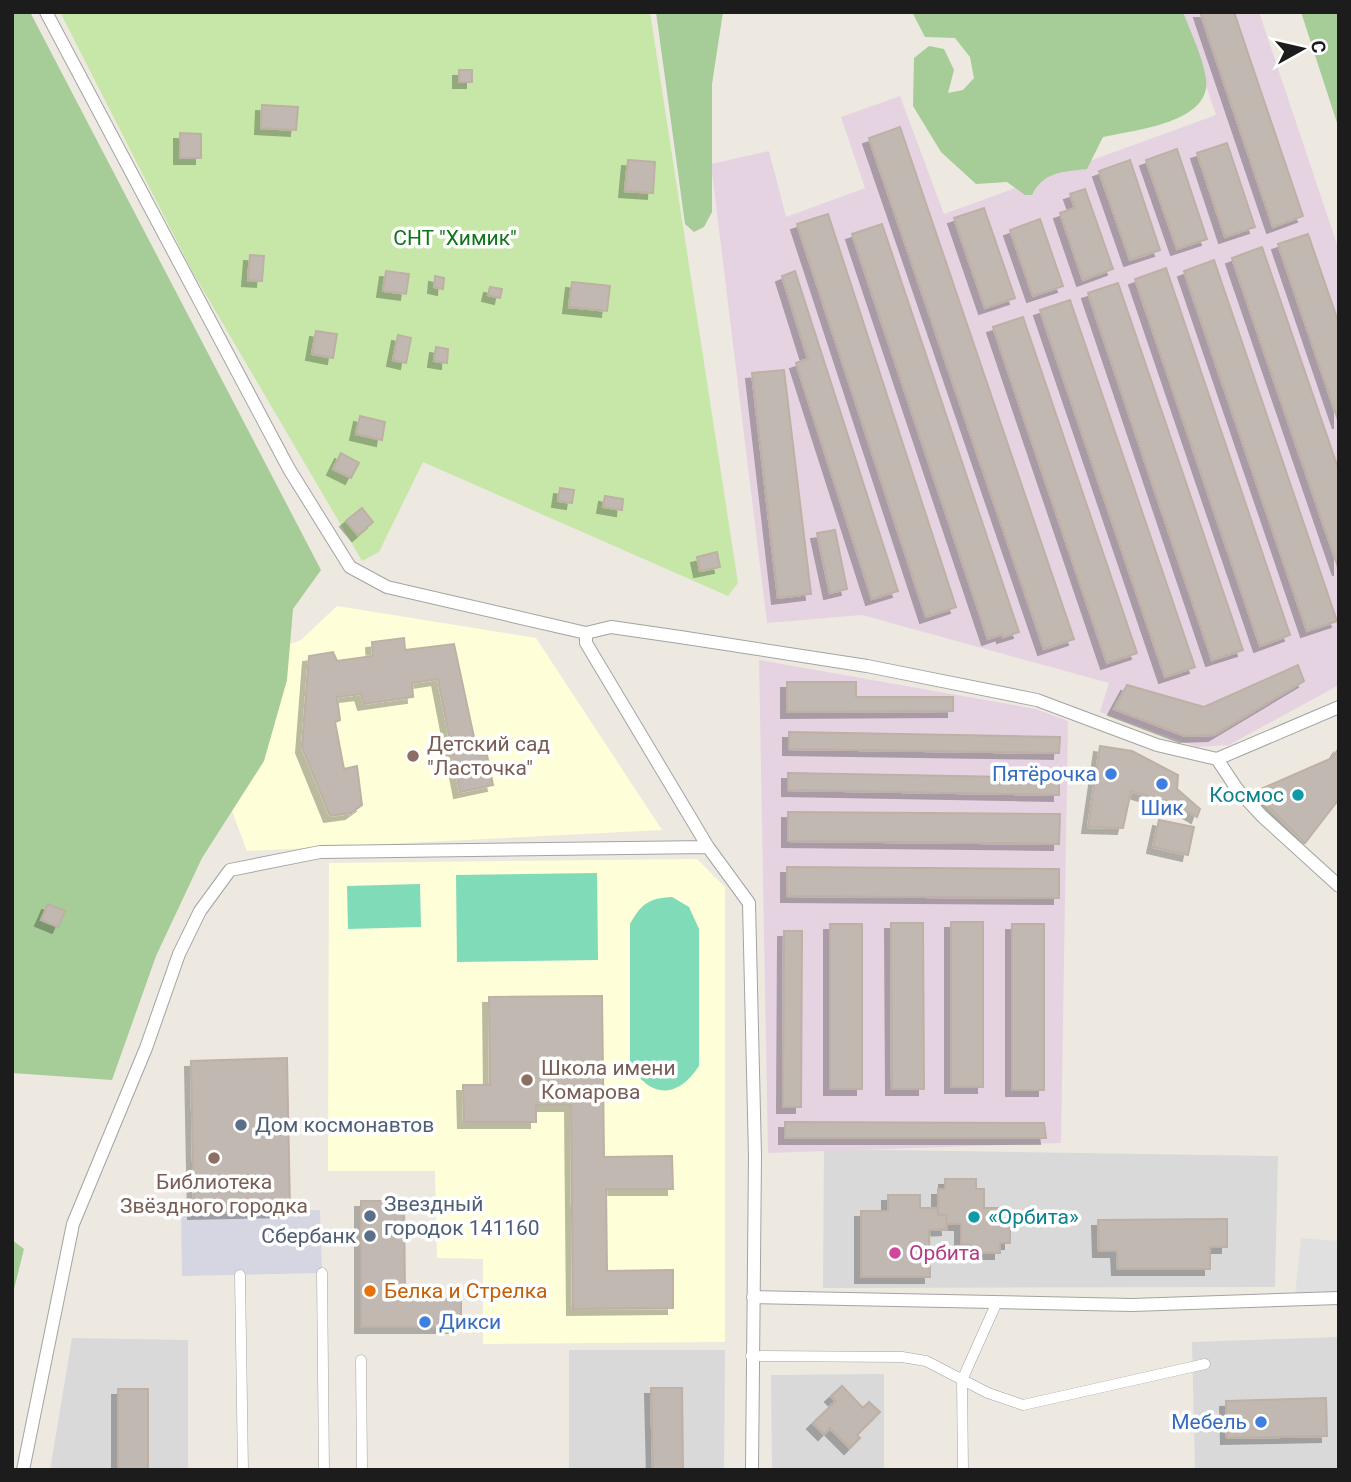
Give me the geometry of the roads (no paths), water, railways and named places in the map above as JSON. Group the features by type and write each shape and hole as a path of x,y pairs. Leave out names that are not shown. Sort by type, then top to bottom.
{"street":[{"path":"46,12 289,469 351,567 387,587 586,633 611,627 680,636 867,666 1037,700 1157,745 1217,759 1339,707"},
{"path":"586,633 586,643 708,847 749,903 755,1156 752,1470"},
{"path":"1217,759 1237,789 1262,816 1339,886"},
{"path":"23,1470 73,1224 146,1048 179,954 200,911 230,870 320,852 708,847"},
{"path":"322,1273 324,1470"},
{"path":"240,1275 243,1470"},
{"path":"753,1297 1132,1305 1339,1298"},
{"path":"963,1470 962,1380 997,1302"},
{"path":"751,1356 902,1357 926,1361 988,1394 1023,1405 1205,1364"},
{"path":"361,1360 362,1470"}],"place":[{"name":"Детский сад \"Ласточка\"","path":"413,756"},
{"name":"Пятёрочка","path":"1111,774"},
{"name":"Шик","path":"1162,784"},
{"name":"Космос","path":"1298,795"},
{"name":"Школа имени Комарова","path":"527,1080"},
{"name":"Дом космонавтов","path":"241,1125"},
{"name":"Библиотека Звёздного городка","path":"214,1158"},
{"name":"Звездный городок 141160","path":"370,1216"},
{"name":"«Орбита»","path":"974,1217"},
{"name":"Сбербанк","path":"370,1236"},
{"name":"Орбита","path":"895,1253"},
{"name":"Белка и Стрелка","path":"370,1291"},
{"name":"Дикси","path":"425,1322"},
{"name":"Мебель","path":"1261,1422"}],"park label":[{"name":"СНТ \"Химик\"","path":"455,238"}]}
